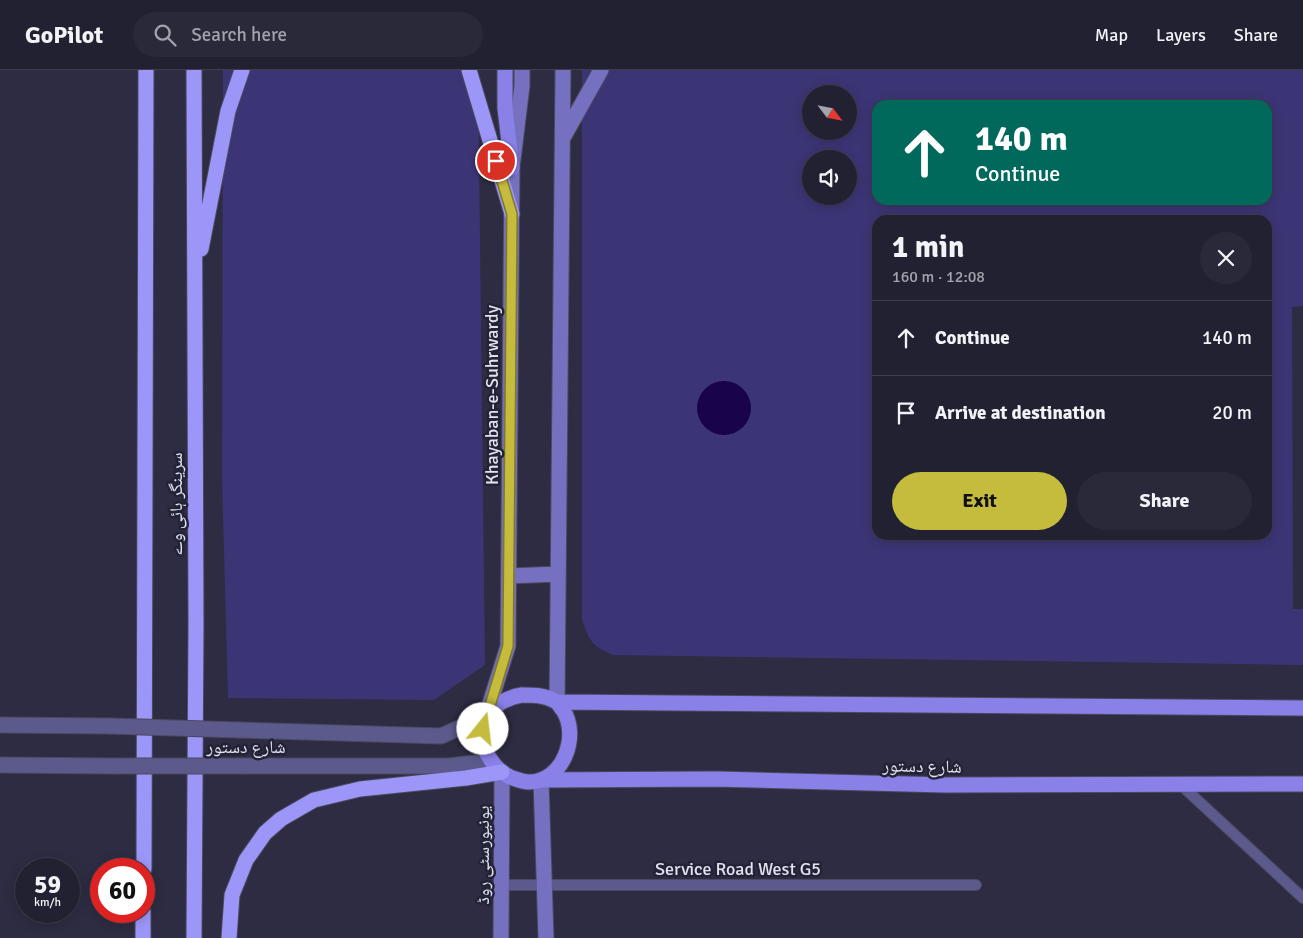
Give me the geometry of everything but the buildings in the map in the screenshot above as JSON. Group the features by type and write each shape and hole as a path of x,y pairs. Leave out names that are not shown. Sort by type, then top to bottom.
{"highway":[{"name":"سرینگر ہائی وے","path":"144,858 146,70"},
{"name":"سرینگر ہائی وے","path":"194,70 196,644 194,938"},
{"path":"194,282 228,111 242,70"},
{"path":"469,70 512,214"},
{"path":"229,938 232,895 246,860 265,832 282,819 314,800 360,788 466,778 496,767"},
{"path":"143,923 143,938"}],"main road":[{"name":"Khayaban-e-Suhrwardy","path":"486,716 508,646 512,168 505,108 505,70"},
{"path":"512,168 522,86 522,70"},
{"path":"563,70 557,702 568,718 570,738 567,753 562,762 554,771 541,780 519,781 496,767 483,745 483,729 486,716 509,697 522,695 541,696 557,702 1303,708"},
{"path":"562,139 601,70"},
{"path":"510,576 558,574"},
{"name":"یونیورسٹی روڈ","path":"496,767 501,885 501,938"},
{"name":"شارع دستور","path":"541,780 716,779 945,785 1303,784"},
{"path":"541,780 546,938"}],"street":[{"name":"شارع دستور","path":"0,725 108,726 441,736 486,716"},
{"name":"شارع دستور","path":"0,765 496,767"}],"lane":[{"path":"1180,784 1303,898"},
{"name":"Service Road West G5","path":"501,885 976,886"}],"shaded area":[{"path":"223,70 478,70 485,665 434,700 228,698 222,477"},
{"path":"582,70 1303,70 1303,306 1292,307 1293,609 1303,609 1303,665 613,655 600,649 589,638 582,619"},
{"path":"719,381 729,381 743,389 749,398 751,408 749,418 743,427 729,435 719,435 709,430 702,423 697,413 697,403 702,393 709,386"}],"route":[{"path":"483,729 508,646 512,214 496,161"}]}
